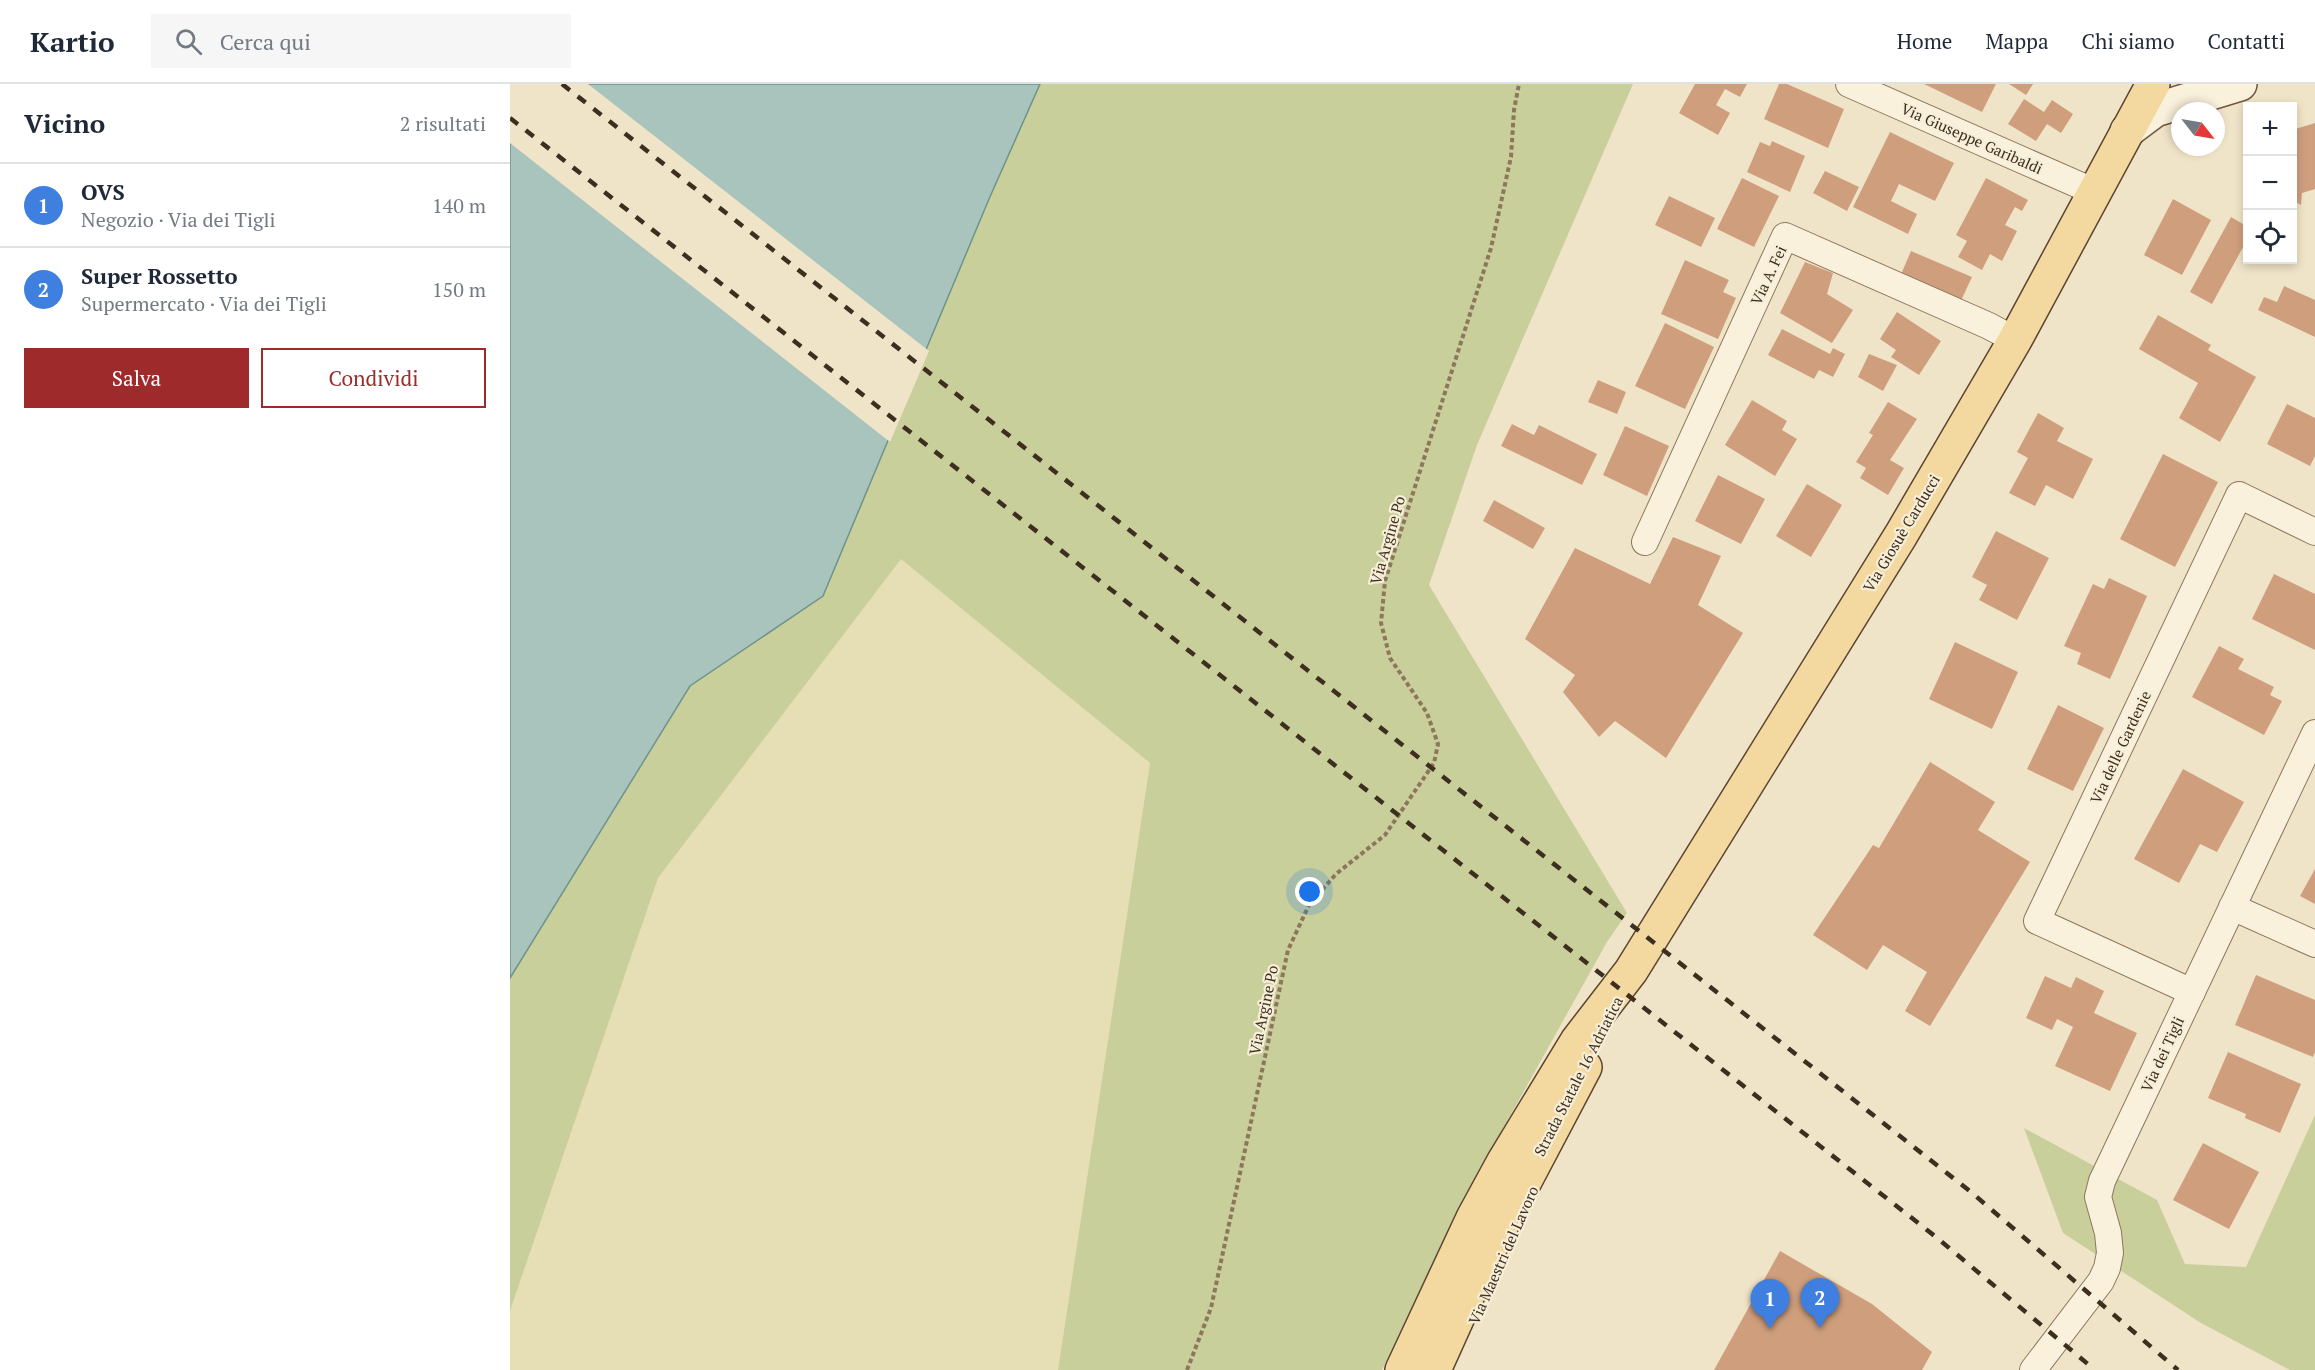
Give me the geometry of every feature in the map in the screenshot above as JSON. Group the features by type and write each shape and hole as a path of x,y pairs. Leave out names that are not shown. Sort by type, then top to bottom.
{"main road":[{"name":"Via Giosuè Carducci","path":"1631,971 1896,544 2015,340 2153,84"},
{"path":"2127,131 2156,110 2240,84"},
{"name":"Strada Statale 16 Adriatica","path":"1434,1370 1484,1259 1593,1052 1631,971"},
{"name":"Strada Statale 16 Adriatica","path":"1402,1370 1473,1218 1504,1161 1576,1041 1631,971"}],"street":[{"name":"Via Giuseppe Garibaldi","path":"1849,84 2095,192"},
{"name":"Via A. Fei","path":"1645,542 1785,236 1989,326 2015,340"},
{"name":"Via delle Gardenie","path":"2192,993 2037,921 2239,495 2315,532"},
{"name":"Via dei Tigli","path":"2033,1370 2101,1281 2107,1268 2109,1243 2098,1197 2102,1181 2315,733"},
{"path":"2232,907 2315,944"},
{"name":"Via Maestri del Lavoro","path":"1452,1370 1547,1157 1563,1106"}],"path":[{"name":"Via Argine Po","path":"1187,1370 1210,1308 1288,950 1309,905 1336,874 1385,835 1434,763 1438,744 1427,714 1390,658 1381,623 1385,581 1491,248 1511,157 1514,110 1519,84"}],"shaded area":[{"path":"901,558 1150,763 1058,1370 510,1370 510,1311 658,878"}],"green space":[{"path":"1040,84 1633,84 1477,445 1429,585 1627,913 1607,942 1456,1213 1382,1370 1058,1370 1150,763 901,559 658,878 510,1311 510,978 690,686 823,596 989,199"},
{"path":"2315,1115 2315,1370 2290,1370 2201,1323 2063,1233 2024,1128 2157,1200 2185,1264 2246,1267"}],"water":[{"path":"510,84 1040,84 989,199 823,596 690,686 510,978"}],"pier":[{"path":"510,84 588,84 929,351 890,442 510,143"}],"building":[{"path":"1695,84 1747,84 1740,97 1725,89 1716,105 1730,113 1718,135 1679,113"},
{"path":"1779,84 1787,84 1844,109 1828,148 1764,119"},
{"path":"1924,84 1996,84 1982,112"},
{"path":"2009,84 2033,84 2026,95"},
{"path":"2024,99 2044,112 2052,100 2073,114 2061,133 2047,124 2036,141 2008,124"},
{"path":"2315,123 2315,189 2302,193 2301,205 2297,203 2297,128"},
{"path":"1890,132 1954,163 1935,201 1899,184 1891,201 1917,214 1908,234 1853,207"},
{"path":"1772,141 1805,156 1790,192 1747,172 1760,142 1770,146"},
{"path":"1825,171 1859,187 1847,211 1813,193"},
{"path":"1742,178 1779,196 1754,247 1717,229"},
{"path":"1986,178 2028,200 2022,211 2015,207 2005,225 2017,231 2002,261 1990,254 1982,270 1958,257 1967,241 1956,235"},
{"path":"1669,196 1715,218 1701,247 1655,225"},
{"path":"2173,199 2211,220 2182,275 2144,255"},
{"path":"2231,217 2243,224 2243,247 2212,304 2190,292"},
{"path":"1911,251 1972,277 1959,305 1899,279"},
{"path":"1685,260 1729,280 1723,292 1736,298 1718,339 1661,314"},
{"path":"1805,262 1833,273 1827,294 1853,310 1832,343 1780,313"},
{"path":"2284,286 2315,300 2315,337 2258,310 2264,297 2277,302"},
{"path":"1897,312 1941,341 1919,375 1891,357 1896,350 1880,339"},
{"path":"2158,315 2211,345 2208,350 2256,377 2220,442 2179,418 2198,383 2139,349"},
{"path":"1665,323 1714,347 1685,409 1635,386"},
{"path":"1782,329 1830,354 1833,348 1845,354 1833,377 1819,370 1814,379 1768,355"},
{"path":"1869,354 1897,365 1883,391 1858,377"},
{"path":"1598,380 1626,392 1617,414 1588,402"},
{"path":"1752,400 1787,421 1782,430 1797,439 1775,476 1725,445"},
{"path":"1888,402 1917,419 1890,460 1904,468 1888,495 1860,478 1866,468 1856,462 1873,435 1869,433"},
{"path":"2287,404 2315,418 2315,456 2310,466 2267,444"},
{"path":"2038,413 2064,428 2057,441 2093,459 2073,499 2046,485 2035,506 2009,493 2028,458 2017,452"},
{"path":"1512,424 1534,435 1539,425 1597,454 1582,485 1501,446"},
{"path":"1625,426 1669,446 1647,496 1603,475"},
{"path":"2163,454 2218,482 2175,567 2120,539"},
{"path":"1718,475 1765,499 1741,544 1695,521"},
{"path":"1807,484 1842,505 1811,557 1776,536"},
{"path":"1494,500 1545,528 1533,549 1483,521"},
{"path":"1996,531 2049,558 2017,620 1979,600 1987,585 1972,577"},
{"path":"1673,537 1721,556 1698,605 1743,633 1666,758 1615,721 1599,737 1563,692 1575,675 1525,639 1575,548 1650,584"},
{"path":"2274,574 2315,594 2315,650 2252,619"},
{"path":"2109,578 2147,596 2110,679 2077,664 2081,653 2064,646 2093,584 2104,589"},
{"path":"1955,642 2018,672 1992,729 1929,699"},
{"path":"2219,646 2244,659 2238,669 2274,687 2270,695 2282,701 2264,735 2192,697"},
{"path":"2058,705 2104,728 2073,791 2027,769"},
{"path":"1930,762 1995,802 1978,830 2030,862 1930,1026 1905,1011 1927,972 1883,945 1867,970 1813,935 1873,845 1879,848"},
{"path":"2183,769 2244,802 2217,852 2200,844 2179,883 2134,859"},
{"path":"2315,869 2315,904 2300,896"},
{"path":"2256,975 2315,1000 2315,1052 2313,1057 2235,1025"},
{"path":"2045,976 2071,988 2076,977 2104,991 2094,1013 2137,1033 2110,1091 2055,1066 2073,1027 2057,1019 2052,1030 2026,1018"},
{"path":"2228,1052 2301,1084 2280,1133 2245,1118 2246,1114 2208,1098"},
{"path":"2203,1143 2259,1172 2229,1229 2173,1200"},
{"path":"1780,1251 1872,1304 1932,1352 1922,1370 1714,1370"}],"railway":[{"path":"562,84 1971,1192 2178,1370"},
{"path":"510,118 1936,1237 2095,1370"}],"place":[{"name":"Super Rossetto","path":"1820,1328"},
{"name":"OVS","path":"1770,1329"}]}
